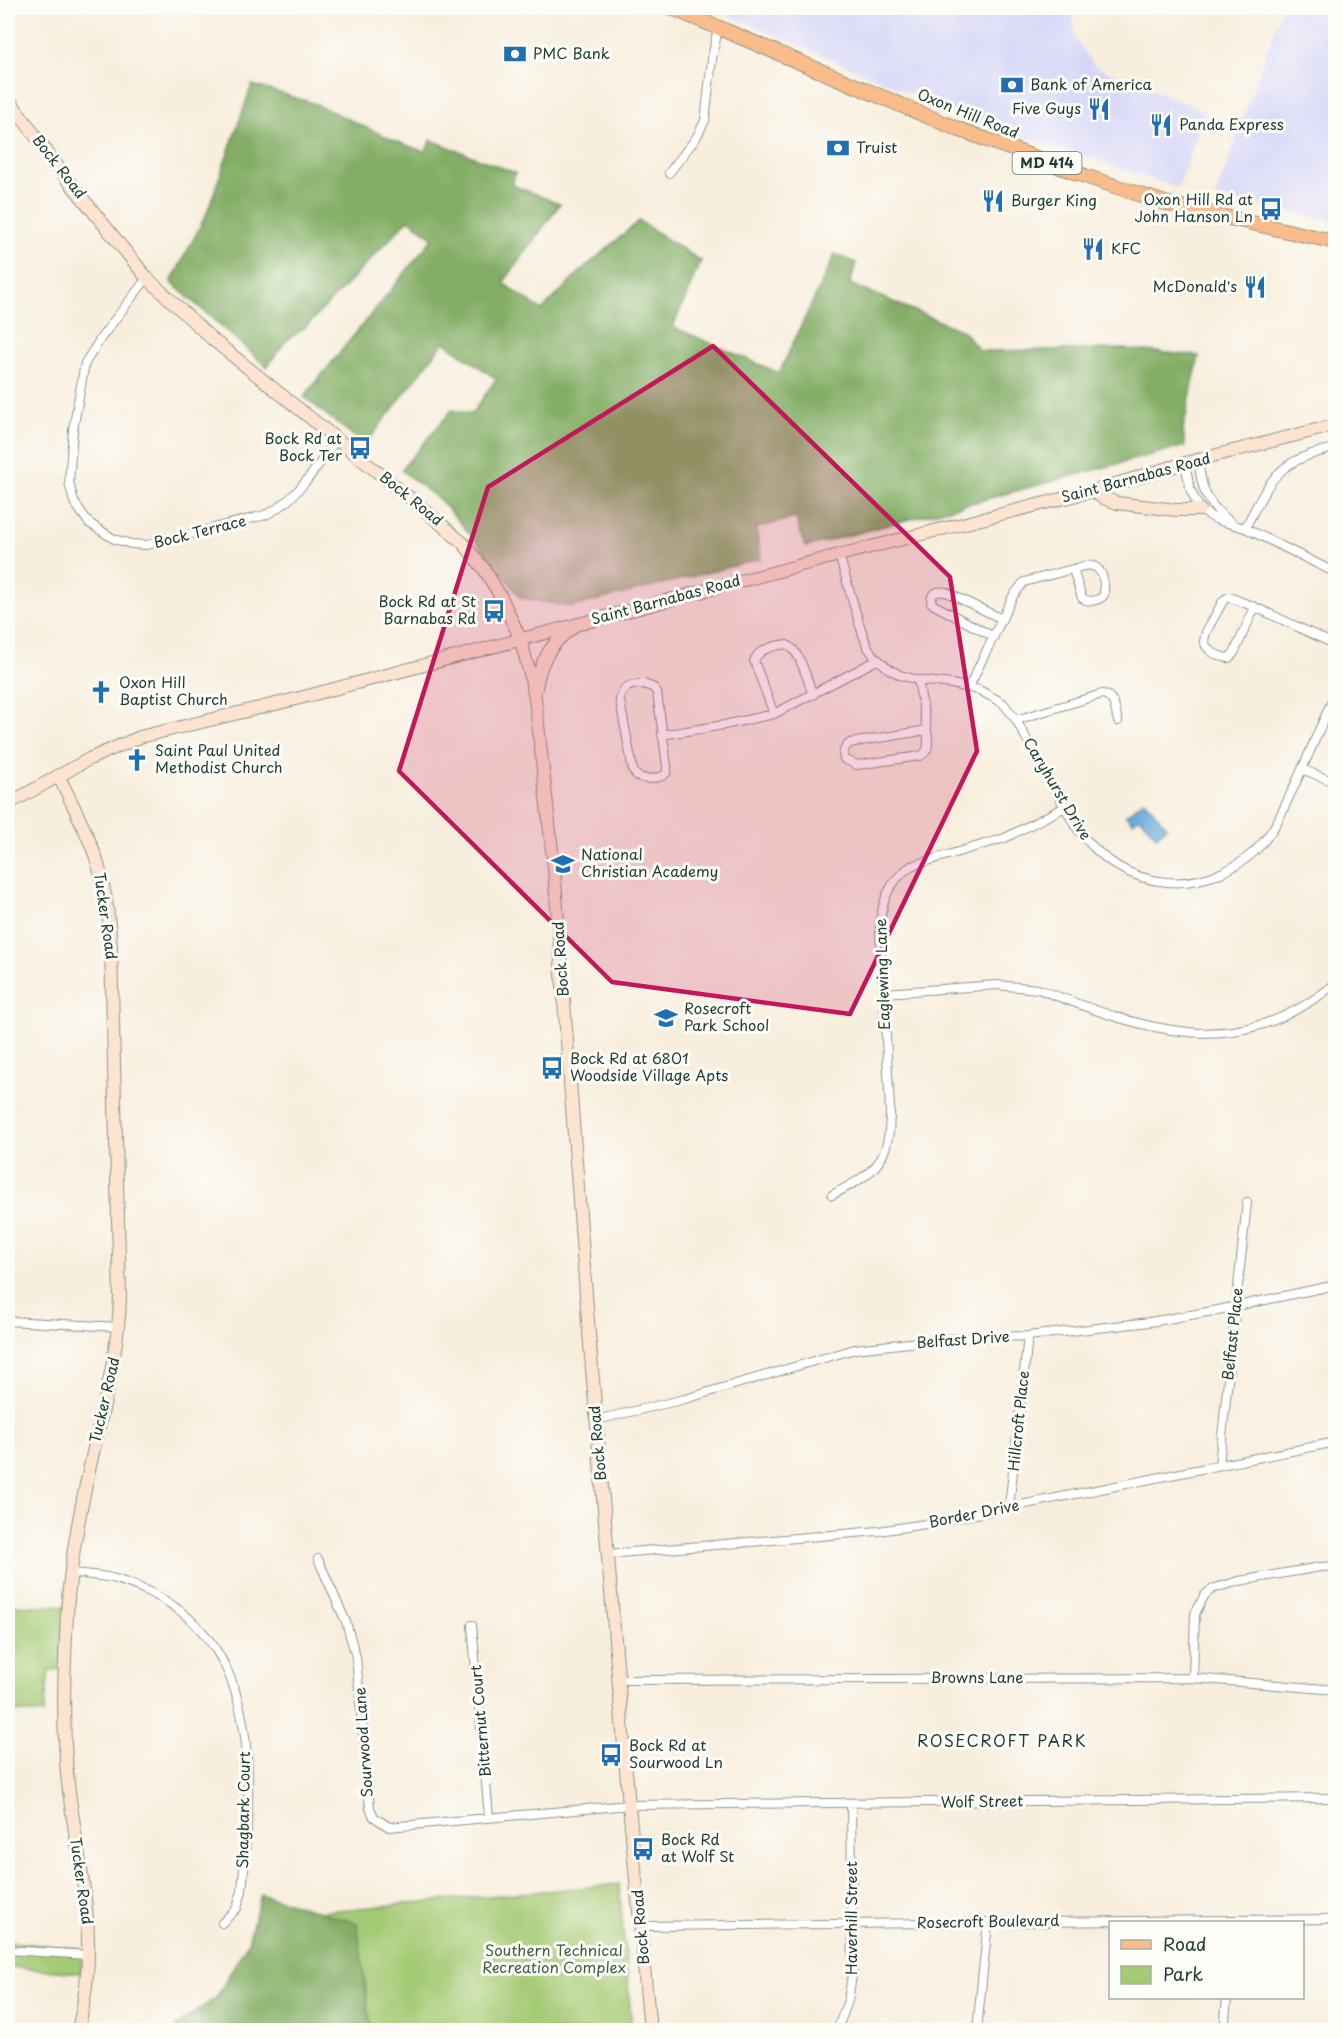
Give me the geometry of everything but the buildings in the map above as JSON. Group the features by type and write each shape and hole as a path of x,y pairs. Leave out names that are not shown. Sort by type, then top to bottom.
{"main road":[{"name":"Oxon Hill Road","path":"672,8 954,128 1113,186 1187,208 1334,241"},
{"name":"Bock Road","path":"8,98 63,174 147,278 212,339 338,439 463,543 495,585 520,638 535,698 557,900 570,1099 596,1419 650,2031"},
{"name":"Saint Barnabas Road","path":"8,804 89,759 140,737 296,699 520,638 1093,491 1185,463 1335,425"},
{"path":"1093,491 1117,503 1176,510 1200,510"},
{"path":"535,698 539,671 549,649 561,636 579,623"},
{"name":"Tucker Road","path":"58,775 94,854 109,925 119,1216 120,1327 82,1501 67,1612 63,1701 68,1781 87,1922 88,1955 87,1984 78,2031"}],"street":[{"path":"669,173 696,138 705,122 718,27"},
{"name":"Bock Terrace","path":"147,278 91,353 83,370 73,430 69,482 74,502 89,523 114,539 131,544 147,545 265,515 279,508 292,497 338,439"},
{"path":"1245,528 1268,486 1284,467 1314,453 1335,448"},
{"path":"1198,460 1202,488 1216,511 1233,524"},
{"path":"1185,463 1190,489 1200,510 1218,520 1245,528 1335,573"},
{"path":"662,735 774,714 878,660 867,646 863,636 839,555"},
{"path":"969,687 1013,596 1022,583 1088,564 1095,565 1099,568 1105,588 1104,595 1101,598 1085,601 1073,569"},
{"path":"994,637 931,602 934,593 940,590 946,591 1002,619"},
{"path":"1255,607 1234,653 1229,658 1208,650 1204,637 1225,599 1229,597 1255,607 1335,645"},
{"path":"774,714 754,661 760,652 781,644 794,649 813,695"},
{"name":"Caryhurst Drive","path":"878,660 894,672 918,680 969,687 987,693 998,700 1016,720 1085,840 1099,854 1122,869 1135,875 1161,881 1194,881 1224,871 1241,862 1258,848 1277,822 1335,693"},
{"path":"918,680 927,730 928,748 925,754 857,765 844,759 845,747 850,743 927,730"},
{"path":"644,684 654,688 657,693 662,735 667,772 663,776 640,779 633,770 620,701 624,689 631,685 644,684"},
{"path":"1016,720 1106,694 1111,698 1118,721"},
{"path":"1302,769 1335,783"},
{"name":"Eaglewing Lane","path":"832,1195 867,1176 876,1166 888,1144 890,1109 880,915 887,892 901,874 918,863 1005,838 1065,807"},
{"path":"884,993 997,985 1022,986 1038,989 1132,1023 1176,1032 1211,1033 1246,1029 1272,1022 1312,1002 1335,983"},
{"name":"Belfast Place","path":"1219,1465 1247,1202"},
{"name":"Belfast Drive","path":"596,1419 686,1399 855,1348 945,1339 1028,1336 1150,1322 1335,1285"},
{"path":"8,1321 120,1327"},
{"name":"Hillcroft Place","path":"1010,1507 1028,1336"},
{"name":"Border Drive","path":"608,1554 878,1531 1335,1442"},
{"name":"Sourwood Lane","path":"318,1559 346,1622 356,1658 367,1790 374,1817 387,1826 393,1827 629,1805"},
{"path":"1192,1678 1195,1614 1204,1596 1212,1589 1239,1581 1335,1566"},
{"name":"Shagbark Court","path":"71,1573 110,1578 139,1588 174,1606 204,1633 229,1671 243,1716 248,1799 242,1891 237,1908 222,1923"},
{"name":"Bitternut Court","path":"472,1625 489,1817"},
{"name":"Browns Lane","path":"619,1680 1192,1678 1335,1690"},
{"name":"Wolf Street","path":"629,1805 1335,1798"},
{"name":"Haverhill Street","path":"837,2031 844,2013 852,1978 851,1804"},
{"name":"Rosecroft Boulevard","path":"1234,1921 1335,1919"},
{"path":"977,2031 988,1922"},
{"name":"Rosecroft Boulevard","path":"641,1926 1109,1922"},
{"path":"8,1950 88,1955"},
{"path":"1224,2031 1227,1999"}],"highlighted area":[{"path":"713,346 950,577 977,751 850,1014 612,982 399,771 488,487"}],"shaded area":[{"path":"713,8 1072,8 1075,39 1095,66 1205,111 1178,188 971,119"},
{"path":"1282,8 1335,8 1335,221 1215,197"}],"green space":[{"path":"252,85 313,103 393,140 425,152 431,140 515,173 512,185 560,204 503,283 542,310 582,270 639,221 701,261 673,327 779,373 835,254 856,263 850,284 963,331 980,351 1124,349 1199,356 1183,429 1185,446 805,547 796,518 756,528 761,559 572,607 521,598 488,555 441,501 401,470 452,410 472,414 496,379 444,342 365,445 304,397 433,238 409,219 308,325 285,342 267,367 171,282 207,213"},
{"path":"8,1605 70,1607 66,1669 49,1670 44,1714 8,1711"},
{"name":"Southern Technical Recreation Complex","path":"619,1884 632,2030 276,2030 265,1917"},
{"path":"261,1894 357,1923 371,2030 174,2030 177,2025 216,1998 248,1942"},
{"path":"8,1942 82,1949 81,1973 8,1967"}],"water":[{"path":"1144,800 1167,827 1156,836 1140,817 1133,822 1126,815"}],"place":[{"name":"PMC Bank","path":"515,54"},
{"name":"Bank of America","path":"1012,85"},
{"name":"Five Guys","path":"1099,109"},
{"name":"Panda Express","path":"1161,125"},
{"name":"Truist","path":"838,148"},
{"name":"Burger King","path":"993,201"},
{"name":"Oxon Hill Rd at John Hanson Ln","path":"1271,209"},
{"name":"KFC","path":"1093,249"},
{"name":"McDonald's","path":"1255,287"},
{"name":"Bock Rd at Bock Ter","path":"360,448"},
{"name":"Bock Rd at St Barnabas Rd","path":"494,611"},
{"name":"Oxon Hill Baptist Church","path":"101,692"},
{"name":"Saint Paul United Methodist Church","path":"137,760"},
{"name":"National Christian Academy","path":"563,864"},
{"name":"Rosecroft Park School","path":"666,1018"},
{"name":"Bock Rd at 6801 Woodside Village Apts","path":"552,1068"},
{"name":"Bock Rd at Sourwood Ln","path":"611,1755"},
{"name":"Bock Rd at Wolf St","path":"643,1849"}],"district":[{"name":"ROSECROFT PARK","path":"1002,1741"}]}
